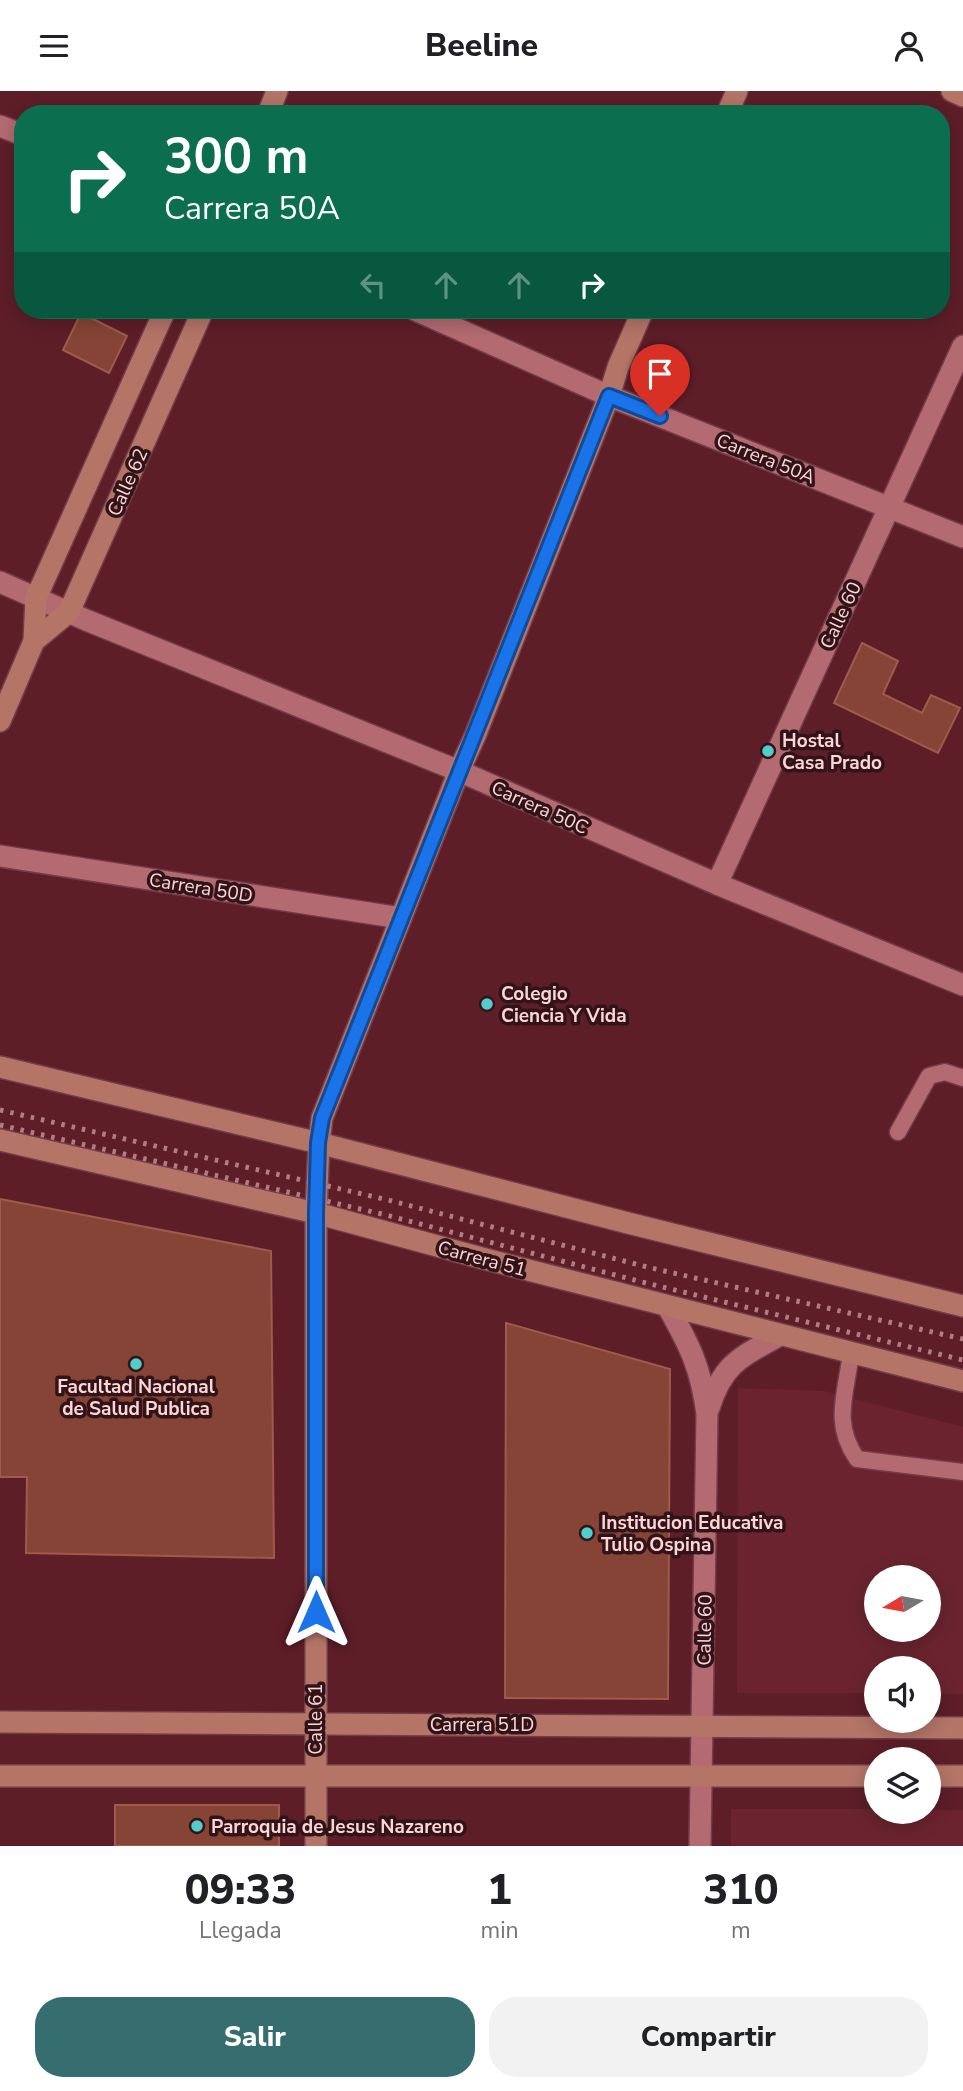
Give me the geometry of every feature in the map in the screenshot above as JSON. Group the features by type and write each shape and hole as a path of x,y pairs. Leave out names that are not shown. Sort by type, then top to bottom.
{"main road":[{"path":"952,91 963,96"},
{"name":"Calle 62","path":"0,721 34,641 36,598 161,319"},
{"name":"Calle 62","path":"34,641 69,612 199,319"},
{"name":"Calle 61","path":"316,1846 314,1777 318,1143 326,1107 639,319"},
{"path":"0,1067 318,1143 963,1306"},
{"name":"Carrera 51","path":"0,1140 316,1213 668,1307 963,1381"},
{"name":"Carrera 51D","path":"0,1722 963,1728"},
{"path":"0,1776 864,1776"},
{"path":"941,1776 963,1776"}],"street":[{"name":"Carrera 50A","path":"435,319 609,396 963,537"},
{"name":"Calle 60","path":"717,884 963,346"},
{"name":"Carrera 50C","path":"0,582 459,771 717,884 963,985"},
{"name":"Carrera 50D","path":"0,856 401,918"},
{"name":"Calle 60","path":"668,1307 699,1367 707,1414 701,1846"},
{"name":"Calle 60","path":"707,1414 723,1374 740,1358 780,1335"}],"lane":[{"path":"898,1132 929,1076 945,1072 963,1078"},
{"path":"852,1353 842,1425 848,1446 857,1459 963,1472"}],"shaded area":[{"path":"738,1388 824,1391 963,1427 963,1694 941,1694 941,1656 864,1656 864,1693 737,1693"},
{"path":"731,1809 864,1809 864,1824 941,1824 941,1810 963,1810 963,1846 731,1846"}],"building":[{"path":"78,319 93,319 127,336 109,373 63,350"},
{"path":"862,643 898,661 883,694 922,713 931,695 960,708 938,753 834,703"},
{"name":"Facultad Nacional de Salud Publica","path":"0,1199 271,1251 274,1558 26,1553 27,1477 0,1477"},
{"name":"Institucion Educativa Tulio Ospina","path":"506,1323 670,1369 668,1699 505,1698"},
{"name":"Parroquia de Jesus Nazareno","path":"115,1805 279,1805 279,1846 115,1846"}],"railway":[{"path":"0,1110 388,1200 647,1267 963,1339"},
{"path":"0,1125 386,1215 642,1282 963,1360"}],"place":[{"name":"Hostal Casa Prado","path":"768,751"},
{"name":"Colegio Ciencia Y Vida","path":"487,1004"},
{"name":"Facultad Nacional de Salud Publica","path":"136,1364"},
{"name":"Institucion Educativa Tulio Ospina","path":"587,1533"},
{"name":"Parroquia de Jesus Nazareno","path":"197,1826"}],"route":[{"path":"316,1612 316,1213 318,1143 322,1118 609,396 660,416"}]}
